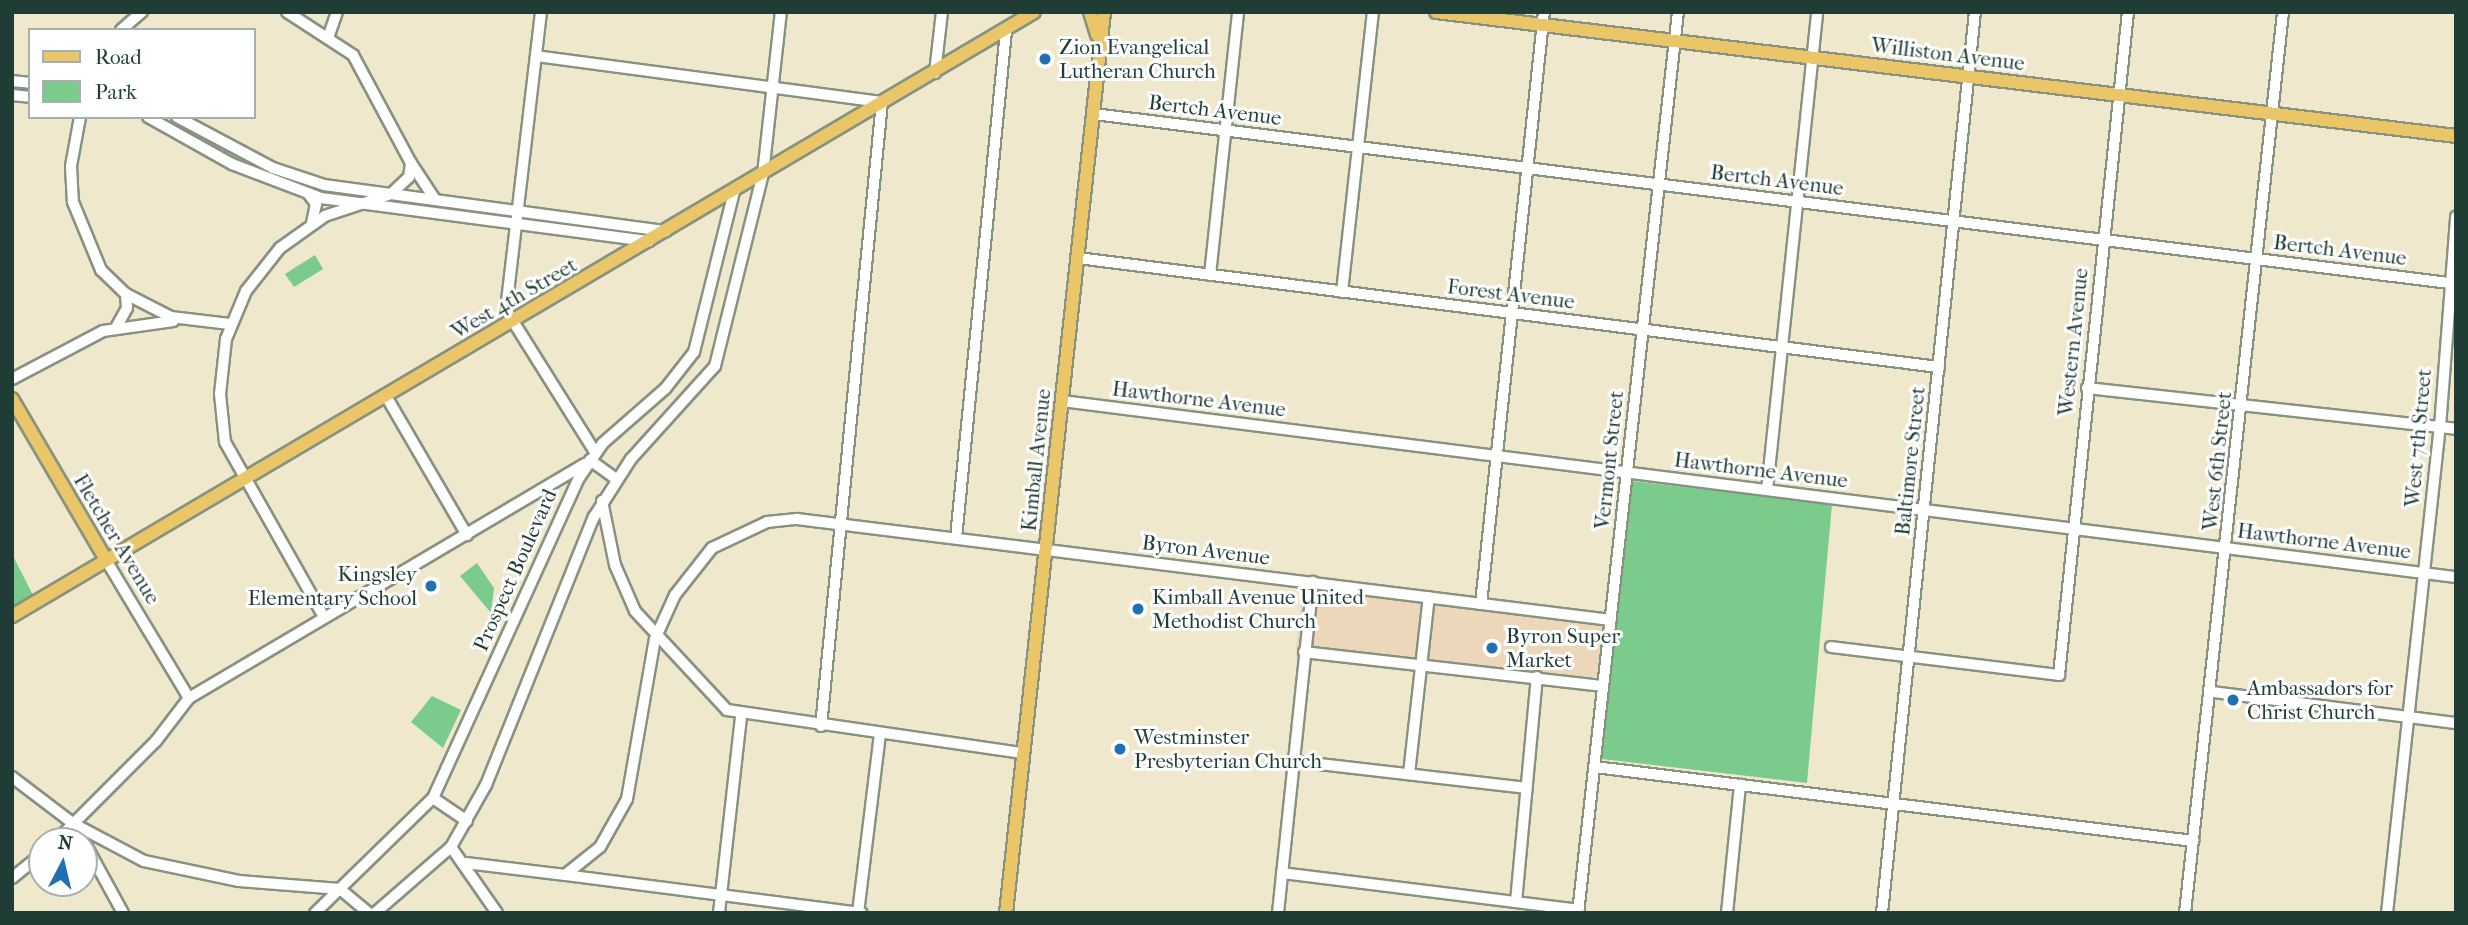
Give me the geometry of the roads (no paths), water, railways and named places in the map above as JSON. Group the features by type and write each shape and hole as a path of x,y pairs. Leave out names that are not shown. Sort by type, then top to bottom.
{"main road":[{"name":"West 4th Street","path":"12,616 650,242 1034,12"},
{"path":"1006,31 1046,12"},
{"path":"1090,12 1100,51"},
{"name":"Kimball Avenue","path":"1006,913 1104,12"},
{"name":"Williston Avenue","path":"1436,12 1544,19 1675,40 2456,136"},
{"name":"Fletcher Avenue","path":"12,399 106,560"}],"street":[{"path":"123,28 142,12"},
{"path":"286,12 330,35 374,85 411,163 435,198"},
{"path":"330,35 337,12"},
{"path":"541,12 506,310 591,458 617,479"},
{"path":"375,913 451,847 467,821 602,501 617,479 715,366 763,174 781,12"},
{"path":"935,73 942,12"},
{"path":"1210,275 1238,12"},
{"path":"1342,292 1374,12"},
{"name":"Vermont Street","path":"1578,911 1678,12"},
{"path":"1767,490 1817,12"},
{"name":"Baltimore Street","path":"1882,913 1975,12"},
{"name":"Western Avenue","path":"1907,657 2059,675 2128,12"},
{"name":"West 6th Street","path":"2185,913 2213,692 2243,402 2253,258 2273,112 2283,12"},
{"path":"1482,604 1544,19"},
{"path":"956,538 1006,31"},
{"path":"536,55 882,102 821,726"},
{"name":"Bertch Avenue","path":"1094,114 2452,284"},
{"path":"80,119 71,166 76,219 91,255 126,294 183,321"},
{"path":"152,119 232,164 308,193 364,205 650,242"},
{"path":"181,119 302,178 391,194 668,231"},
{"path":"324,617 242,480 221,411 230,324 255,276 312,223 391,194 409,177 411,163"},
{"name":"Prospect Boulevard","path":"315,913 433,798 554,522 591,458 665,389 694,352 734,191"},
{"path":"308,193 316,204 312,223"},
{"name":"West 7th Street","path":"2387,913 2440,427 2456,217"},
{"name":"Forest Avenue","path":"1078,258 1938,367"},
{"path":"116,327 127,308 126,294"},
{"path":"12,379 116,327 183,321 230,324"},
{"path":"2087,388 2243,402 2456,429"},
{"path":"386,396 467,534"},
{"name":"Hawthorne Avenue","path":"1062,401 2456,577"},
{"path":"71,827 189,698 591,458"},
{"path":"602,501 621,581 655,639 708,695 741,716 1023,753"},
{"name":"Byron Avenue","path":"565,875 600,847 625,807 655,639 682,582 712,548 752,527 797,519 1611,620"},
{"name":"Fletcher Avenue","path":"106,560 189,698"},
{"path":"1278,913 1313,582"},
{"path":"1409,774 1429,597"},
{"path":"1831,646 1907,657"},
{"path":"1304,652 1604,686"},
{"path":"1516,902 1537,677"},
{"path":"2213,692 2456,723"},
{"path":"719,913 741,716"},
{"path":"466,863 859,913 880,735"},
{"path":"1294,761 1527,788"},
{"path":"1595,767 2193,841"},
{"path":"12,777 74,824 163,867 267,885 341,889 369,913"},
{"path":"1727,913 1740,785"},
{"path":"433,798 467,821"},
{"path":"74,824 123,913"},
{"path":"451,847 466,863 477,891 497,913"},
{"path":"12,878 28,865"},
{"path":"1282,873 1578,911"}],"place":[{"name":"Zion Evangelical Lutheran Church","path":"1045,59"},
{"name":"Kingsley Elementary School","path":"431,586"},
{"name":"Kimball Avenue United Methodist Church","path":"1138,609"},
{"name":"Byron Super Market","path":"1492,648"},
{"name":"Ambassadors for Christ Church","path":"2233,700"},
{"name":"Westminster Presbyterian Church","path":"1120,749"}]}
